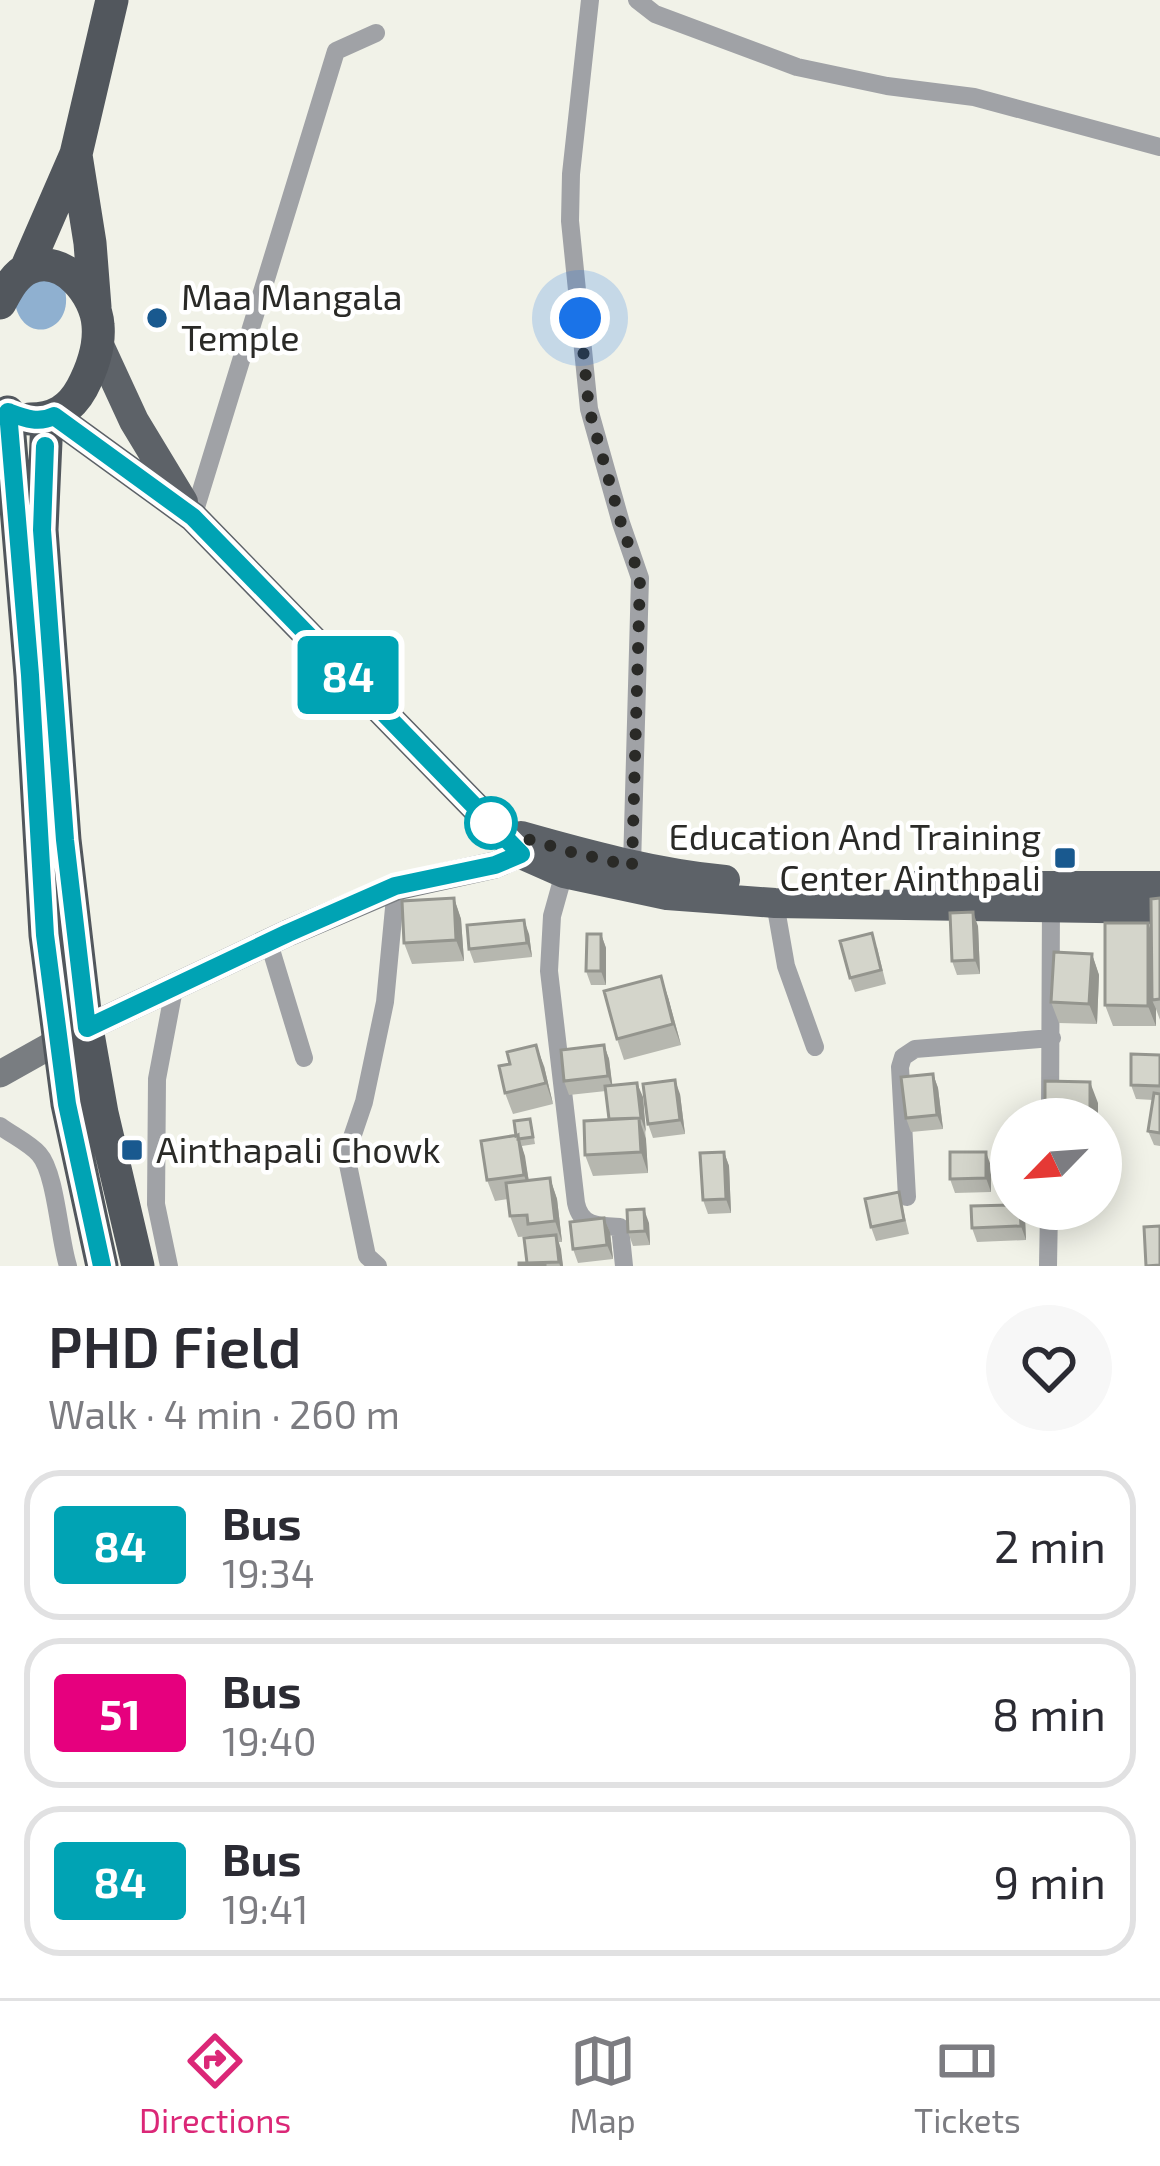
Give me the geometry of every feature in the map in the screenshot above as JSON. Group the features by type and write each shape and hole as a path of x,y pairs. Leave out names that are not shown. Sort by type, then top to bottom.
{"highway":[{"path":"0,303 76,154 112,0"},
{"path":"4,405 28,419 51,418 75,400 93,365 98,344 90,243 76,154"},
{"path":"15,268 56,268 76,278 95,307"},
{"path":"4,405 31,695 45,935 111,1153 138,1266"},
{"path":"51,418 42,530 65,840 72,1035 67,1104 102,1266"}],"main road":[{"path":"98,344 134,421 193,517"},
{"path":"51,418 193,517 497,830 564,873 667,895 775,903 1052,897 1160,886"},
{"path":"0,1074 72,1035 395,886 495,865 533,849 700,878 772,885 1052,897 1160,909"}],"street":[{"path":"590,0 571,174 571,221 589,409 640,578 632,866"},
{"path":"637,0 655,14 797,67 887,86 974,97 1160,147"},
{"path":"193,517 336,51 376,34"},
{"path":"564,873 548,950 576,1203 578,1214 591,1225 620,1227 624,1266"},
{"path":"378,1266 367,1256 346,1155 364,1102 386,1002 395,886"},
{"path":"1051,1098 1052,897"},
{"path":"775,903 786,966 815,1047"},
{"path":"269,943 304,1058"},
{"path":"170,1266 156,1204 157,1079 174,988"},
{"path":"907,1197 903,1057 915,1049 1052,1038"},
{"path":"0,1126 39,1154 46,1166 68,1266"},
{"path":"1048,1266 1049,1230"}],"water":[{"path":"43,274 65,290 66,306 54,326 44,329 24,322 14,293"}],"building":[{"path":"454,898 456,940 404,943 402,901"},
{"path":"1160,898 1160,999 1152,1000 1151,899"},
{"path":"973,912 975,960 952,961 950,913"},
{"path":"524,920 527,943 469,949 467,925"},
{"path":"1105,923 1148,923 1148,1006 1105,1005"},
{"path":"872,933 881,970 850,978 840,941"},
{"path":"587,934 601,934 601,971 586,971"},
{"path":"1054,952 1092,954 1089,1004 1051,1002"},
{"path":"661,976 673,1024 617,1039 604,991"},
{"path":"536,1045 546,1083 505,1093 499,1066 510,1064 507,1052"},
{"path":"604,1045 608,1076 564,1081 561,1050"},
{"path":"1131,1054 1160,1055 1160,1086 1131,1085"},
{"path":"933,1074 937,1115 906,1118 901,1077"},
{"path":"675,1080 680,1120 648,1124 643,1084"},
{"path":"1045,1081 1090,1082 1090,1098 1045,1098"},
{"path":"637,1083 641,1118 609,1119 605,1086"},
{"path":"1154,1093 1160,1094 1160,1133 1148,1131"},
{"path":"639,1118 641,1152 585,1155 584,1121"},
{"path":"530,1119 533,1137 518,1139 514,1121"},
{"path":"518,1135 524,1175 487,1180 481,1141"},
{"path":"724,1152 726,1199 703,1200 700,1153"},
{"path":"950,1152 986,1152 986,1178 950,1179"},
{"path":"550,1178 555,1221 528,1224 527,1215 510,1216 506,1183"},
{"path":"899,1192 904,1220 871,1227 865,1199"},
{"path":"971,1206 990,1206 990,1227 972,1228"},
{"path":"644,1209 645,1231 628,1232 627,1210"},
{"path":"604,1218 607,1245 573,1249 570,1222"},
{"path":"1160,1226 1160,1265 1146,1266 1144,1227"},
{"path":"556,1235 559,1262 527,1263 524,1238"}],"bus line":[{"name":"84","path":"45,446 42,530 65,840 87,1028 395,886 495,865 521,854 193,517 54,416 28,419 8,412 45,935 67,1104 102,1266"}],"place":[{"name":"Maa Mangala Temple","path":"157,318"},
{"name":"Education And Training Center Ainthpali","path":"1065,858"},
{"name":"Ainthapali Chowk","path":"132,1150"}],"route":[{"path":"491,823 497,830 632,866 640,578 589,409 580,318"}]}
